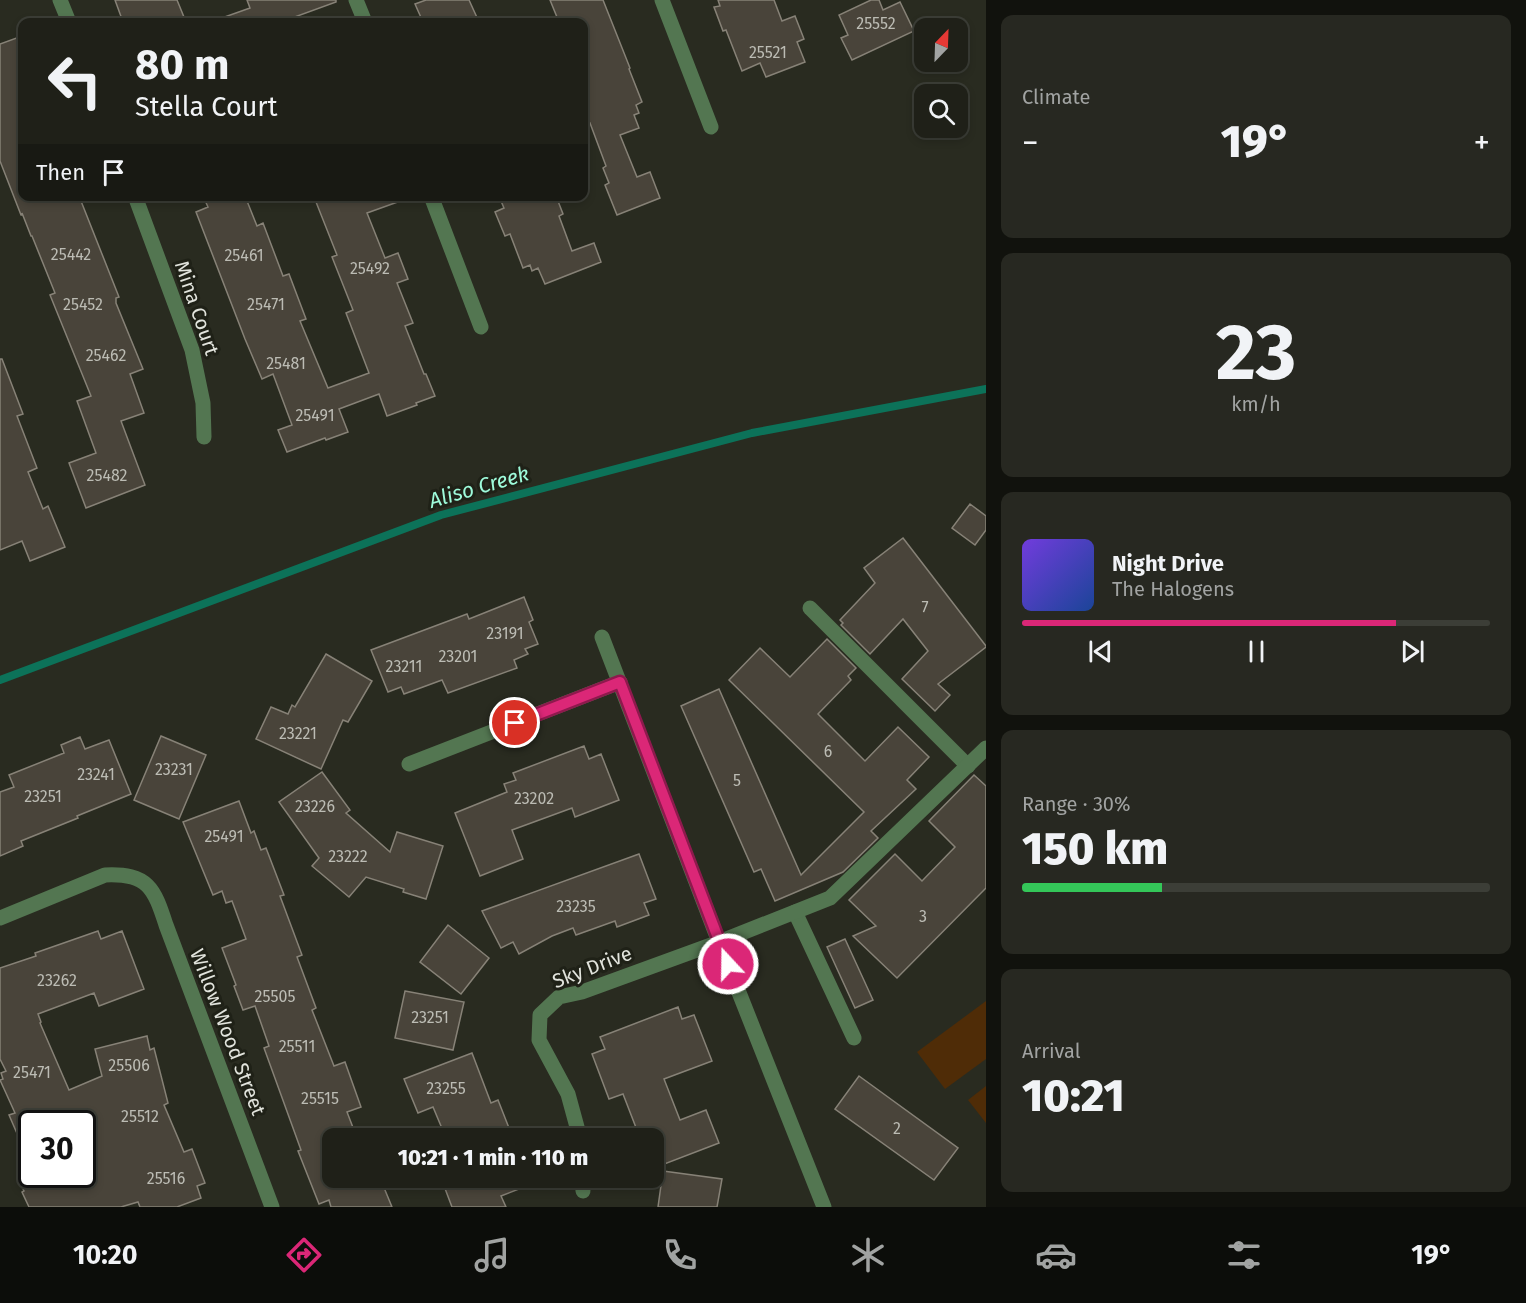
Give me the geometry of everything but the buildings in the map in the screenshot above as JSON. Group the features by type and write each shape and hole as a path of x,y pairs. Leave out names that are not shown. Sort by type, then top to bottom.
{"street":[{"path":"60,0 67,18"},
{"path":"356,0 363,18"},
{"path":"662,0 711,127"},
{"name":"Mina Court","path":"137,201 192,350 203,403 204,437"},
{"path":"433,201 481,327"},
{"path":"810,608 968,766"},
{"path":"603,637 719,942 824,1207"},
{"path":"409,764 620,682"},
{"name":"Sky Drive","path":"577,1128 568,1094 539,1040 540,1015 559,997 582,992 719,942 830,898 986,748"},
{"name":"Willow Wood Street","path":"0,918 105,875 122,874 138,878 150,888 158,901 272,1207"},
{"path":"795,912 854,1038"}],"shaded area":[{"path":"986,1001 986,1059 945,1089 917,1052"},
{"path":"986,1086 986,1123 968,1100"}],"waterway":[{"name":"Aliso Creek","path":"0,680 441,515 752,433 986,389"}],"route":[{"path":"515,723 620,682 728,964"}]}
